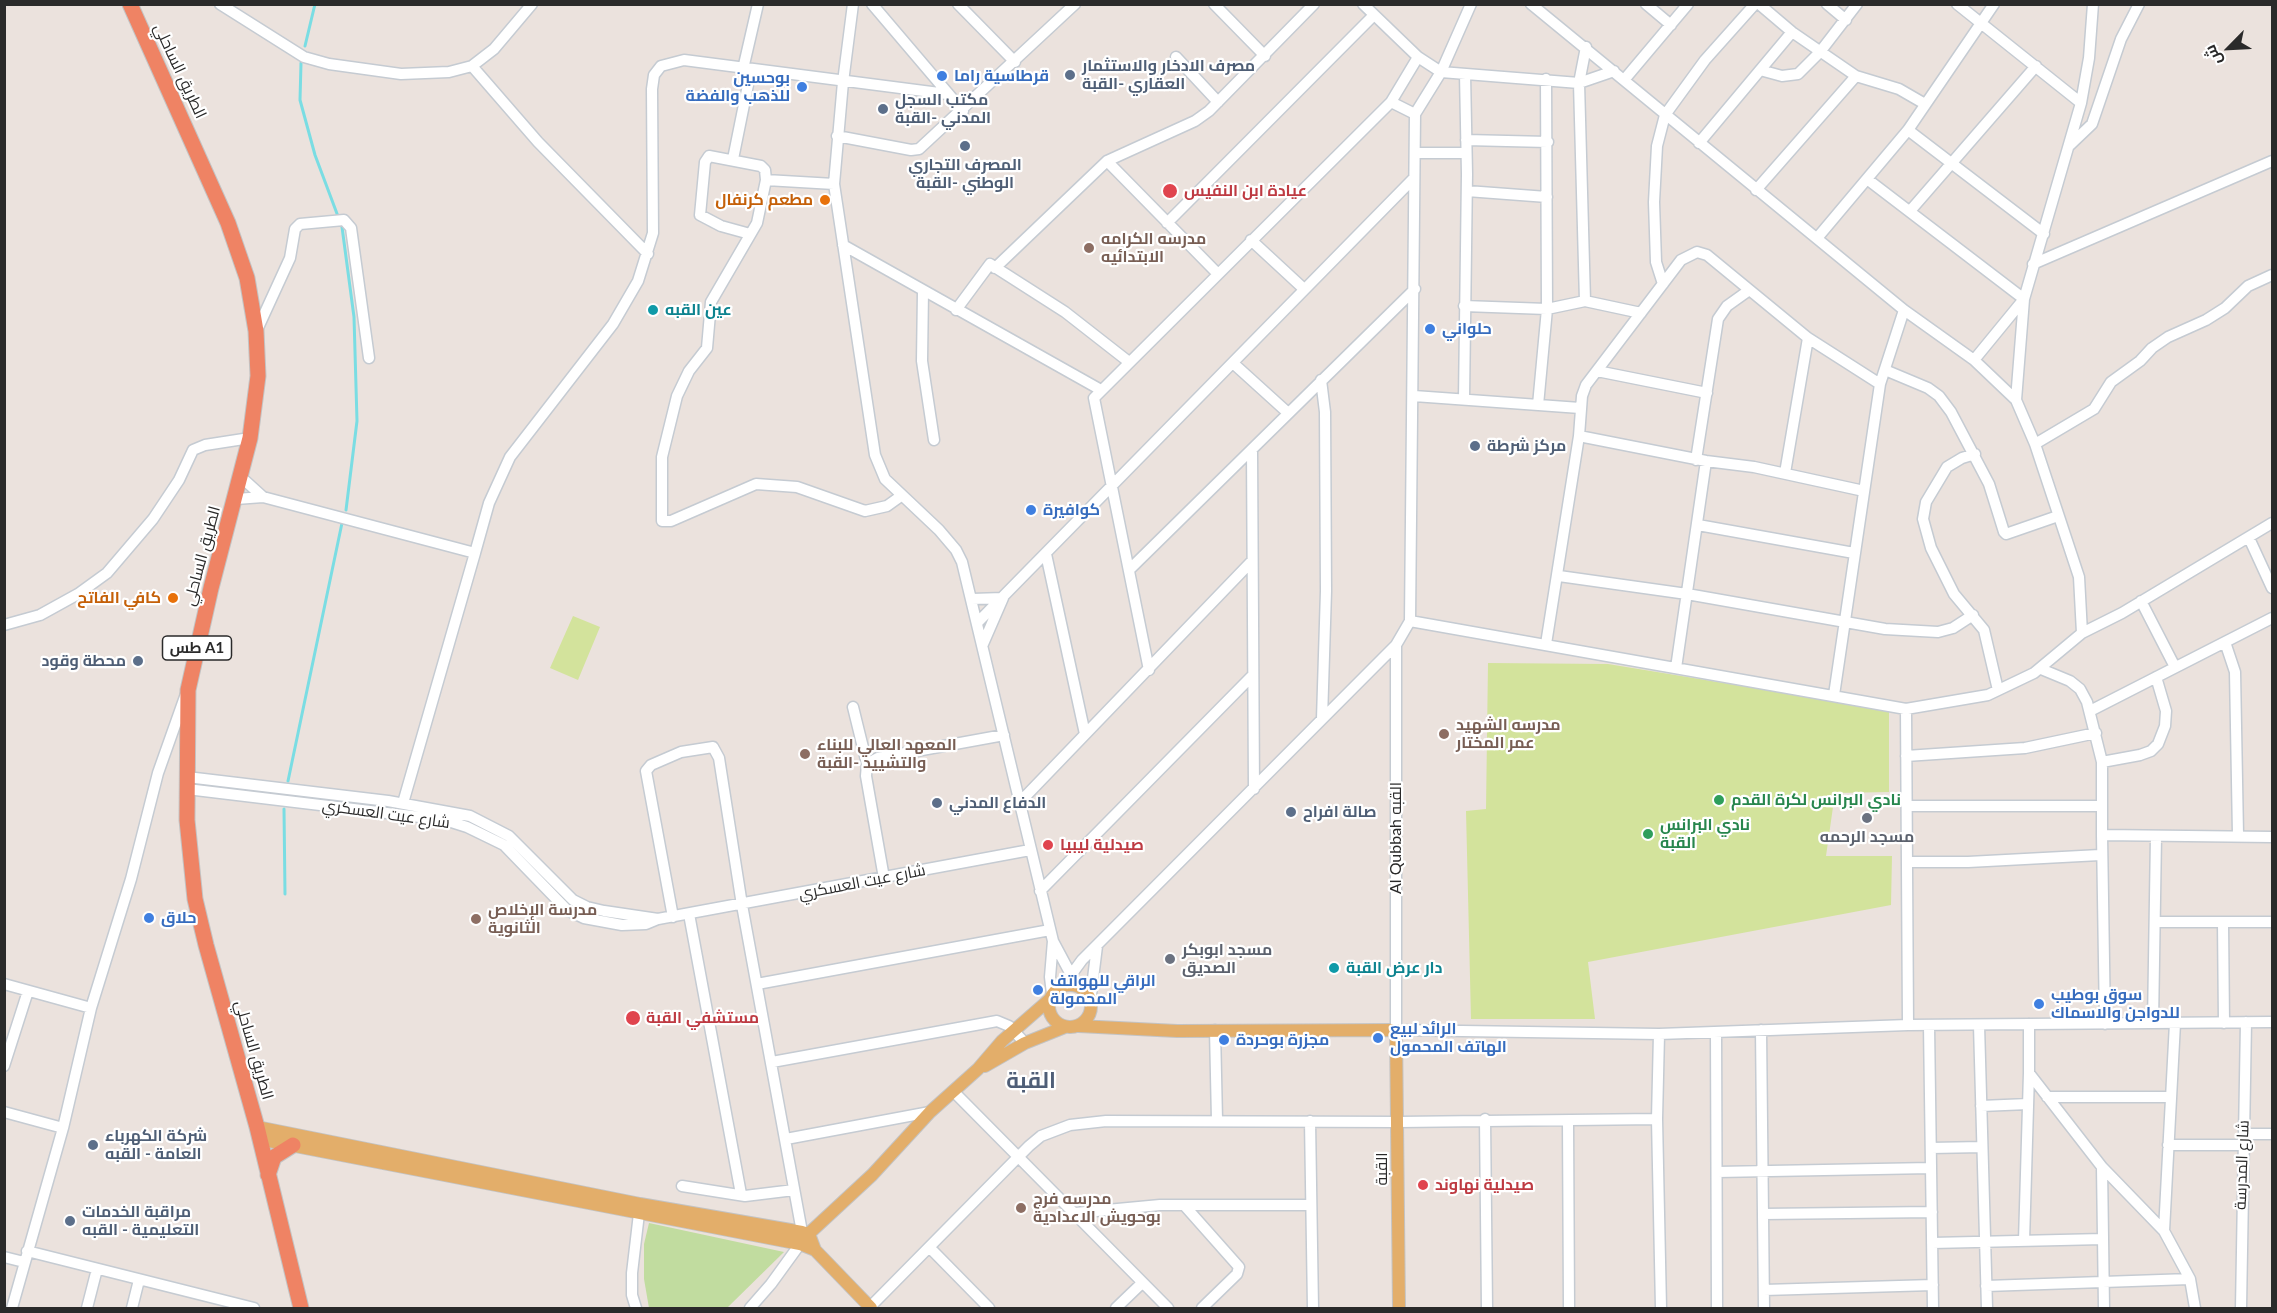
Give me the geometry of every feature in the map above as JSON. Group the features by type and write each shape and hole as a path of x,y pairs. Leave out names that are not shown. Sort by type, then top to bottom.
{"highway":[{"name":"الطريق الساحلي","path":"130,4 228,223 247,278 256,332 258,376 250,438 242,477 211,588 188,690 187,820 195,899 258,1133 301,1308"},
{"path":"268,1178 274,1157 293,1145"}],"main road":[{"path":"803,1237 872,1175 930,1112 978,1069 1013,1030 1063,986 1077,986 1083,990 1090,1003 1088,1016 1079,1026"},
{"path":"1051,997 1048,1007 1053,1020 1065,1027"},
{"path":"978,1069 1025,1043 1065,1027 1396,1030"},
{"name":"القبة","path":"1396,1030 1399,1122 1399,1308"},
{"path":"258,1133 293,1145 803,1237 870,1308"},
{"path":"258,1133 640,1208"}],"street":[{"path":"220,4 304,57 329,64 401,74 449,72 472,66 514,28 532,4"},
{"path":"733,159 758,4"},
{"path":"853,4 837,136 834,183 875,455 885,478 901,496 939,530 956,550 978,622 1052,936 1077,986"},
{"path":"872,4 963,111"},
{"path":"958,4 1015,62"},
{"path":"837,136 917,150 963,111 1075,4"},
{"path":"1214,4 1264,56"},
{"path":"995,268 1107,161 1195,121 1218,102 1314,4"},
{"path":"1363,4 1418,57 1441,72 1579,83 1614,71"},
{"path":"1063,986 1097,946 1395,645 1410,621 1415,114 1441,72 1471,4"},
{"path":"1531,4 1586,47 1756,190 1818,237 1904,310 1974,360 2016,400 2035,444 2079,577 2082,633"},
{"path":"1646,4 1671,25"},
{"path":"1624,80 1688,4"},
{"path":"1663,284 1656,262 1654,202 1657,146 1665,115 1705,60 1757,4 1792,32 1856,76 1899,89 1925,104"},
{"path":"1827,4 1846,20"},
{"path":"1760,70 1792,76 1798,74 1820,52 1857,4"},
{"path":"1957,4 2081,102"},
{"path":"1818,237 1908,130 1994,4"},
{"path":"2016,400 2024,299 2081,102 2089,58 2093,4"},
{"path":"2070,145 2092,124 2121,39 2139,4"},
{"path":"1167,223 1374,15"},
{"path":"1699,143 1792,32"},
{"path":"1585,301 1579,83 1586,47"},
{"path":"1176,57 1218,102"},
{"path":"1149,669 1094,403 1101,390 1391,102 1418,57"},
{"path":"403,803 489,503 510,457 613,324 638,281 648,254 653,233 652,89 654,75 661,66 676,60 947,94"},
{"path":"472,66 538,142 648,254"},
{"path":"1910,211 2036,66"},
{"path":"1464,399 1467,191 1465,74"},
{"path":"1756,190 1856,76"},
{"path":"1538,405 1547,309 1546,79"},
{"path":"1391,102 1415,114"},
{"path":"1908,130 2044,234"},
{"path":"1466,140 1548,142"},
{"path":"1415,153 1466,153"},
{"path":"750,234 705,220 699,211 706,158 714,156 763,167 766,180 759,216 750,234 711,302 708,344 689,371 677,396 662,456 662,521 671,521 756,484 797,487 865,510 887,506 901,496"},
{"path":"1107,161 1217,273"},
{"path":"2033,264 2272,161"},
{"path":"978,622 1234,364 1304,289 1414,178"},
{"path":"1867,179 2024,299"},
{"path":"766,180 834,183"},
{"path":"1467,191 1547,196"},
{"path":"256,332 290,258 295,229 300,224 344,220 351,228 369,358"},
{"path":"1251,240 1304,289"},
{"path":"843,245 1101,390"},
{"path":"1546,644 1559,576 1579,436 1580,408 1586,385 1681,260 1697,252 1707,255 1808,338 1880,384"},
{"path":"956,310 990,264 1065,312 1129,362"},
{"path":"2035,444 2094,409 2111,382 2140,361 2152,348 2168,337 2206,320 2224,308 2248,286 2272,275"},
{"path":"1129,570 1252,450 1287,412 1415,289"},
{"path":"923,291 922,362 934,440"},
{"path":"1676,668 1698,525 1707,393 1718,319 1727,306 1748,291"},
{"path":"1974,360 2024,299"},
{"path":"1464,306 1547,309 1585,301 1641,313"},
{"path":"1834,695 1880,384 1904,310"},
{"path":"1785,473 1808,338"},
{"path":"1234,364 1287,412"},
{"path":"1885,370 1912,380 1939,396 1951,412 1989,484 2006,534 2058,516"},
{"path":"1597,371 1707,393"},
{"path":"1321,380 1325,412 1326,579 1322,718"},
{"path":"1414,396 1580,408"},
{"path":"1579,436 1701,460 1785,473 1864,491"},
{"path":"4,625 40,615 78,594 107,573 153,519 179,480 193,450 205,445 250,438"},
{"path":"1252,450 1251,677 1254,789"},
{"path":"1975,454 1962,458 1947,467 1926,502 1923,519 1931,548 1954,594 1984,630 1998,690"},
{"path":"242,477 263,497"},
{"path":"236,499 263,497 475,553"},
{"path":"1410,621 1834,695 1906,710 1963,701 1998,690 2041,669 2082,633 2141,601 2272,523"},
{"path":"1698,525 1854,553"},
{"path":"2249,538 2272,588"},
{"path":"1046,554 1085,734"},
{"path":"1020,802 1252,561"},
{"path":"1559,576 1687,594 1845,623 1938,632 1953,628 1973,615"},
{"path":"972,599 1003,598"},
{"path":"983,644 1003,598"},
{"path":"2141,601 2175,667"},
{"path":"2090,711 2272,618"},
{"path":"2225,642 2235,672 2238,835"},
{"name":"Al Qubbah القبه","path":"1395,645 1396,1030"},
{"path":"2041,669 2070,681 2080,689 2090,711 2102,762 2100,855 2105,1024"},
{"path":"1040,891 1251,677"},
{"path":"2102,762 2140,755 2151,751 2158,744 2165,726 2166,711 2156,677"},
{"path":"12,1308 63,1128 91,1008 131,879 171,730 188,690"},
{"path":"852,707 867,764 866,776 885,878"},
{"path":"1906,710 1908,1025"},
{"path":"1906,756 2025,748 2096,733"},
{"path":"867,764 878,758 1004,735"},
{"path":"673,917 646,771 651,765 692,749 713,747 717,753 742,905 803,1237 771,1284 750,1308"},
{"name":"شارع عيت العسكري","path":"187,783 403,803 446,815"},
{"name":"شارع عيت العسكري","path":"187,783 470,816 509,836 537,861 560,889 587,907 658,919 1030,850"},
{"path":"1907,806 2102,806"},
{"path":"2102,835 2272,837"},
{"path":"2153,1023 2156,836"},
{"path":"1907,862 1968,862 2100,855"},
{"path":"689,914 741,1194"},
{"path":"2155,922 2272,922"},
{"path":"2223,923 2224,1023"},
{"path":"757,984 1052,936"},
{"path":"1051,997 1052,936"},
{"path":"1090,1003 1097,946"},
{"path":"4,984 91,1008"},
{"path":"4,1066 28,991"},
{"path":"772,1062 997,1021 1013,1030 1025,1043"},
{"name":"شارع المدرسة","path":"2241,1308 2246,1022"},
{"path":"1396,1030 1659,1034 1908,1025 2272,1022"},
{"path":"2164,1231 2175,1023"},
{"path":"2024,1241 2029,1024"},
{"path":"1929,1025 1933,1308"},
{"path":"1979,1025 1987,1308"},
{"path":"1215,1030 1217,1120"},
{"path":"1761,1030 1764,1308"},
{"path":"1716,1032 1717,1308"},
{"path":"1659,1034 1657,1119 1661,1308"},
{"path":"2029,1073 2102,1167 2164,1231 2190,1280 2195,1308"},
{"path":"953,1091 1168,1308"},
{"path":"2047,1097 2171,1097"},
{"path":"1981,1106 2028,1104"},
{"path":"4,1112 63,1128"},
{"path":"786,1139 930,1112"},
{"path":"870,1308 1018,1156 1041,1136 1063,1127 1088,1122 1217,1120 1399,1122 1485,1119 1568,1121 1657,1119"},
{"path":"1485,1119 1487,1308"},
{"path":"1310,1121 1313,1308"},
{"path":"1568,1121 1569,1308"},
{"path":"2168,1145 2243,1139 2272,1134"},
{"path":"1931,1148 1982,1147"},
{"path":"2102,1167 2104,1308"},
{"path":"1717,1172 1931,1168"},
{"path":"682,1186 741,1194 794,1190"},
{"path":"1184,1205 1239,1267 1237,1274 1202,1308"},
{"path":"1075,1213 1129,1206 1311,1205"},
{"path":"636,1308 632,1295 632,1274 640,1208"},
{"path":"1763,1214 1932,1212"},
{"path":"1932,1243 2103,1239"},
{"path":"930,1248 989,1308"},
{"path":"4,1257 26,1257 97,1269 139,1280 211,1304 254,1308"},
{"path":"87,1308 97,1269"},
{"path":"132,1308 139,1280"},
{"path":"1986,1286 2190,1280"},
{"path":"1116,1308 1142,1283"},
{"path":"1764,1290 1933,1285"}],"green space":[{"path":"573,616 600,627 578,680 550,668"},
{"name":"نادي البرانس القبة","path":"1488,663 1608,664 1889,710 1889,792 1835,793 1826,856 1892,856 1891,905 1588,962 1595,1019 1471,1019 1466,811 1486,809"},
{"path":"649,1223 784,1252 727,1308 649,1308 644,1279 644,1244"}],"waterway":[{"path":"305,46 315,4"},
{"path":"301,63 300,100 315,155 342,227 354,317 357,421 346,510"},
{"path":"288,781 342,523"},
{"path":"284,809 285,894"}],"place":[{"name":"مصرف الادخار والاستثمار العقاري -القبة","path":"1070,75"},
{"name":"قرطاسية راما","path":"942,76"},
{"name":"بوحسين للذهب والفضة","path":"802,87"},
{"name":"مكتب السجل المدني -القبة","path":"883,109"},
{"name":"المصرف التجاري الوطني -القبة","path":"965,146"},
{"name":"عيادة ابن النفيس","path":"1170,191"},
{"name":"مطعم كرنفال","path":"825,200"},
{"name":"مدرسه الكرامه الابتدائيه","path":"1089,248"},
{"name":"عين القبه","path":"653,310"},
{"name":"حلواني","path":"1430,329"},
{"name":"مركز شرطة","path":"1475,446"},
{"name":"كوافيرة","path":"1031,510"},
{"name":"كافي الفاتح","path":"173,598"},
{"name":"محطة وقود","path":"138,661"},
{"name":"مدرسه الشهيد عمر المختار","path":"1444,734"},
{"name":"المعهد العالي للبناء والتشييد -القبة","path":"805,754"},
{"name":"نادي البرانس لكرة القدم","path":"1719,800"},
{"name":"الدفاع المدني","path":"937,803"},
{"name":"صالة افراح","path":"1291,812"},
{"name":"مسجد الرحمه","path":"1867,818"},
{"name":"نادي البرانس القبة","path":"1648,834"},
{"name":"صيدلية ليبيا","path":"1048,845"},
{"name":"حلاق","path":"149,918"},
{"name":"مدرسة الإخلاص الثانوية","path":"476,919"},
{"name":"مسجد ابوبكر الصديق","path":"1170,959"},
{"name":"دار عرض القبة","path":"1334,968"},
{"name":"الراقي للهواتف المحمولة","path":"1038,990"},
{"name":"سوق بوطيب للدواجن والاسماك","path":"2039,1004"},
{"name":"مستشفي القبة","path":"633,1018"},
{"name":"الرائد لبيع الهاتف المحمول","path":"1378,1038"},
{"name":"مجزرة بوحردة","path":"1224,1040"},
{"name":"شركة الكهرباء العامة - القبه","path":"93,1145"},
{"name":"صيدلية نهاوند","path":"1423,1185"},
{"name":"مدرسه فرج بوحويش الاعدادية","path":"1021,1208"},
{"name":"مراقبة الخدمات التعليمية - القبه","path":"70,1221"}],"district":[{"name":"القبة","path":"1031,1081"}]}
